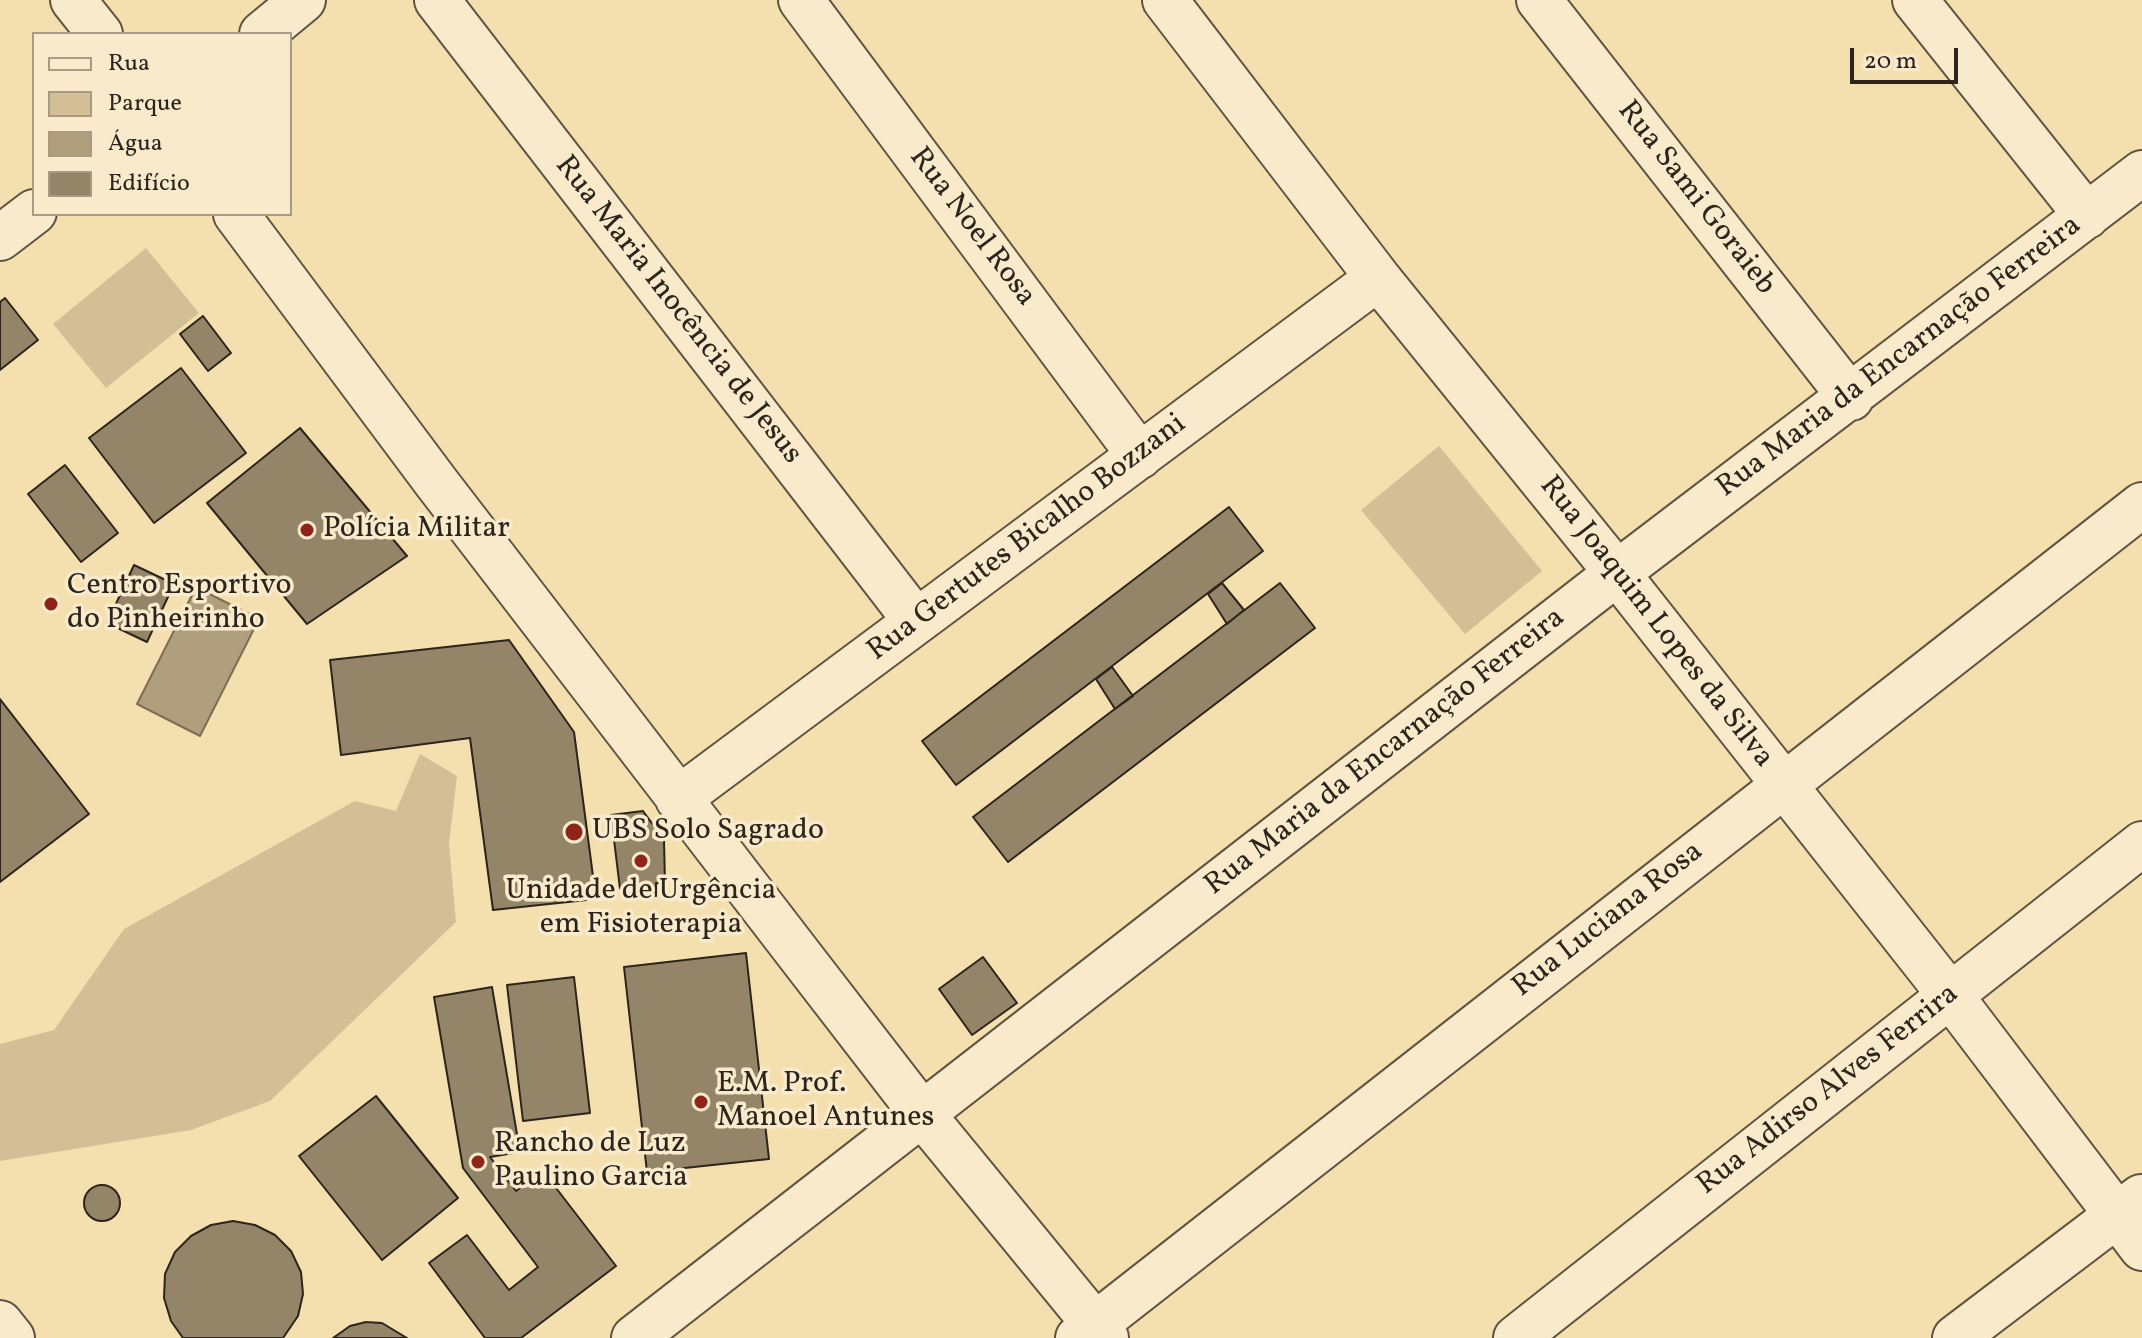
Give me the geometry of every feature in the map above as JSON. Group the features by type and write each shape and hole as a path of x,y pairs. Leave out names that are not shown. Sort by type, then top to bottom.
{"street":[{"path":"73,0 98,32"},
{"path":"264,32 303,0"},
{"name":"Rua Maria Inocência de Jesus","path":"437,0 916,621"},
{"name":"Rua Noel Rosa","path":"801,0 1140,456"},
{"name":"Rua Joaquim Lopes da Silva","path":"1165,0 1378,278 1617,573 1950,995 2134,1220"},
{"name":"Rua Sami Goraieb","path":"1539,0 1851,398"},
{"path":"1915,0 2087,216"},
{"name":"Rua Maria da Encarnação Ferreira","path":"634,1338 1617,573 1851,398 2142,173"},
{"path":"0,238 32,214"},
{"path":"238,216 678,799 1093,1333"},
{"name":"Rua Gertutes Bicalho Bozzani","path":"678,799 1378,278"},
{"name":"Rua Luciana Rosa","path":"1093,1333 1783,784 2142,505"},
{"name":"Rua Adirso Alves Ferrira","path":"1516,1338 2142,844"},
{"path":"1955,1338 2134,1220"},
{"path":"0,1323 12,1338"}],"green space":[{"path":"146,248 199,313 106,388 53,324"},
{"path":"1439,446 1542,571 1465,634 1361,510"},
{"path":"420,754 457,776 449,843 456,922 270,1101 191,1130 0,1161 0,1044 54,1030 124,929 355,801 396,811"}],"water":[{"path":"196,587 259,619 200,736 137,704"}],"building":[{"path":"5,298 38,340 0,370 0,302"},
{"path":"203,316 231,353 208,371 180,334"},
{"path":"181,368 246,453 154,523 89,438"},
{"name":"Polícia Militar","path":"300,428 407,556 307,624 207,503"},
{"path":"65,465 118,533 81,562 28,494"},
{"path":"1229,507 1263,551 956,785 922,741"},
{"path":"134,565 174,584 147,642 107,623"},
{"path":"1222,583 1244,610 1227,624 1208,594"},
{"path":"1280,583 1315,628 1008,862 973,817"},
{"name":"UBS Solo Sagrado","path":"509,640 574,732 596,899 493,910 470,738 341,755 330,660"},
{"path":"1112,667 1133,696 1115,709 1096,679"},
{"path":"0,699 89,814 0,882"},
{"name":"Unidade de Urgência em Fisioterapia","path":"643,811 664,840 665,884 656,883 656,896 627,897 628,888 620,889 611,815"},
{"path":"746,953 769,1159 647,1172 624,967"},
{"path":"983,957 1017,1003 972,1035 939,989"},
{"path":"574,977 590,1113 523,1121 507,985"},
{"name":"Rancho de Luz Paulino Garcia","path":"492,987 520,1152 490,1157 516,1191 543,1171 616,1266 521,1338 485,1338 429,1263 467,1235 509,1290 538,1267 463,1168 434,997"},
{"path":"376,1096 458,1198 382,1260 299,1156"},
{"path":"102,1185 115,1190 120,1203 115,1216 102,1221 89,1216 84,1203 89,1190"},
{"path":"233,1221 255,1225 275,1235 291,1251 301,1272 303,1294 298,1316 283,1338 183,1338 171,1321 164,1298 165,1274 175,1252 191,1236 211,1225"},
{"path":"366,1322 382,1323 407,1338 333,1338 350,1326"}],"place":[{"name":"Polícia Militar","path":"307,530"},
{"name":"Centro Esportivo do Pinheirinho","path":"51,604"},
{"name":"UBS Solo Sagrado","path":"574,832"},
{"name":"Unidade de Urgência em Fisioterapia","path":"641,861"},
{"name":"E.M. Prof. Manoel Antunes","path":"701,1102"},
{"name":"Rancho de Luz Paulino Garcia","path":"478,1162"}]}
